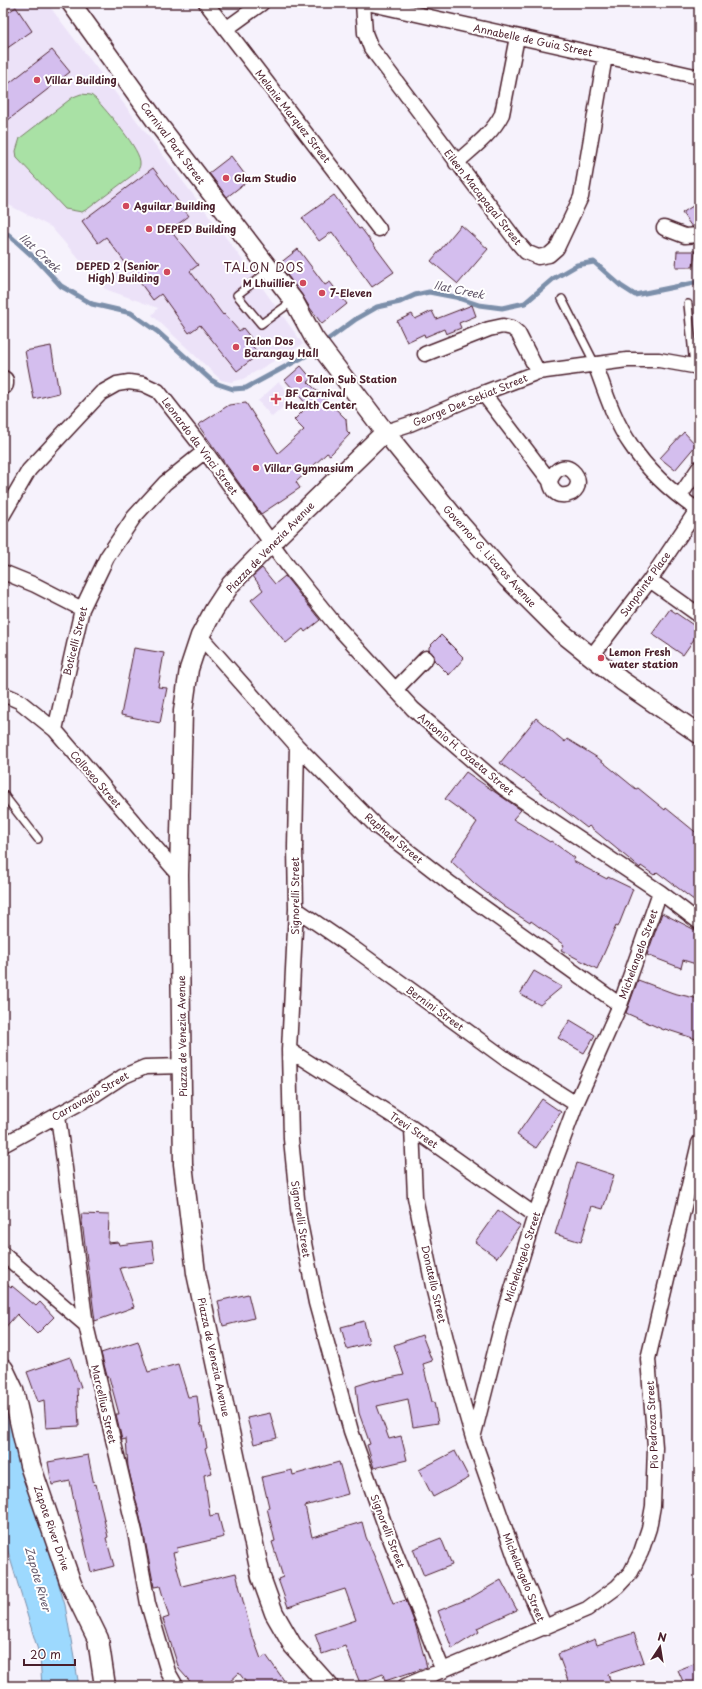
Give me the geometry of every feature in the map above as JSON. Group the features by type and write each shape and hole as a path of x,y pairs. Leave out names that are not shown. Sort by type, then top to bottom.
{"main road":[{"name":"Zapote River Drive","path":"3,1369 13,1390 30,1465 68,1576 98,1639 105,1686"}],"street":[{"name":"Carnival Park Street","path":"71,3 158,124 294,301 320,347"},
{"name":"Melanie Marquez Street","path":"206,3 379,228"},
{"path":"226,29 262,3"},
{"name":"Eileen Macapagal Street","path":"363,3 364,33 371,48 456,163 526,252 538,257 549,255 557,248 581,197 605,56"},
{"name":"Annabelle de Guia Street","path":"367,3 699,77"},
{"path":"456,163 497,125 502,114 517,37"},
{"path":"664,228 685,236 699,235"},
{"path":"425,354 489,329 503,326 512,328 518,333 538,372"},
{"name":"Governor G. Licaros Avenue","path":"320,347 385,432 455,518 508,579 562,633 591,657 622,681 699,734"},
{"name":"George Dee Sekiat Street","path":"385,432 410,424 483,393 538,372 627,360 659,360 696,367"},
{"path":"595,364 613,413 630,445 650,468 698,511"},
{"name":"Leonardo da Vinci Street","path":"3,515 29,470 101,393 117,384 129,382 143,384 158,391 205,452 271,543"},
{"path":"483,393 550,481"},
{"name":"Piazza de Venezia Avenue","path":"329,1686 293,1646 274,1613 261,1577 196,1273 183,1164 183,1066 179,875 183,711 189,669 200,636 214,610 231,584 385,432"},
{"name":"Boticelli Street","path":"54,730 82,609 107,557 134,517 165,483 205,452"},
{"path":"680,496 699,468"},
{"name":"Sunpointe Place","path":"591,657 650,580 698,511"},
{"name":"Antonio H. Ozaeta Street","path":"271,543 334,623 413,709 504,788 660,892 699,922"},
{"path":"3,572 35,585 82,609"},
{"path":"650,580 699,615"},
{"name":"Raphael Street","path":"200,636 297,746 376,826 451,884 620,1005"},
{"path":"395,690 426,658"},
{"name":"Colloseo Street","path":"3,694 19,701 54,730 179,875"},
{"name":"Signorelli Street","path":"297,746 295,847 296,909 289,1050 291,1139 299,1218 316,1303 350,1431 387,1531 443,1671"},
{"name":"Michelangelo Street","path":"545,1628 516,1560 473,1438 505,1312 535,1215 576,1104 620,1005 660,892"},
{"name":"Bernini Street","path":"296,909 356,950 507,1060 576,1104"},
{"name":"Trevi Street","path":"289,1050 412,1128 535,1215"},
{"name":"Carravagio Street","path":"3,1144 58,1116 122,1077 145,1067 183,1066"},
{"name":"Marcellius Street","path":"58,1116 86,1326 135,1532 148,1604 168,1672 176,1686"},
{"name":"Donatello Street","path":"412,1128 415,1197 434,1291 456,1379 473,1438"},
{"name":"Pio Pedroza Street","path":"405,1686 587,1609 617,1587 631,1572 649,1528 653,1499 655,1447 648,1359 699,1144"},
{"path":"3,1254 86,1326"}],"lane":[{"path":"270,270 237,295 261,324 294,301"},
{"path":"562,299 595,364"},
{"path":"688,304 696,367"},
{"path":"3,794 38,839"}],"shaded area":[{"path":"10,3 47,3 233,247 303,344 243,379 231,382 221,380 152,315 158,308 105,289 51,227 3,202 3,8"},
{"name":"BF Carnival Health Center","path":"279,382 293,398 272,417 258,401"}],"green space":[{"path":"81,94 91,95 107,112 130,140 139,158 140,164 139,168 134,174 82,212 65,209 17,158 16,151 20,138 73,97"}],"water":[{"name":"Zapote River","path":"3,1404 7,1411 65,1605 79,1686 42,1686 40,1657 3,1535"}],"building":[{"path":"16,7 32,31 3,51 3,16"},
{"name":"Villar Building","path":"52,50 70,72 3,124 3,88"},
{"name":"Glam Studio","path":"231,156 249,180 227,197 209,173"},
{"path":"153,168 189,216 170,230 198,265 190,271 223,315 224,314 239,331 243,328 251,338 248,341 259,354 237,371 200,325 189,333 161,294 153,300 106,237 98,243 82,221"},
{"path":"334,195 394,272 372,287 332,232 319,241 302,218"},
{"path":"699,202 699,227 692,227 682,213"},
{"path":"461,225 488,249 458,284 431,261"},
{"path":"298,249 325,285 330,282 347,304 322,324 279,264"},
{"path":"677,251 695,251 693,267 676,267"},
{"path":"472,305 476,316 459,323 461,328 446,334 444,329 425,337 424,334 407,342 397,321 412,314 415,319 432,311 436,319"},
{"path":"51,346 59,393 34,399 25,351"},
{"path":"301,366 312,379 308,382 346,419 347,431 350,434 330,455 327,453 296,482 300,488 261,514 198,425 229,405 246,403 278,453 304,430 294,420 308,406 285,380"},
{"path":"684,432 696,445 675,470 660,458"},
{"path":"262,568 275,584 285,576 320,620 305,632 303,629 286,643 251,600 263,590 253,576"},
{"path":"670,609 699,629 699,632 683,655 652,634"},
{"path":"441,635 464,658 449,675 434,660 434,655 429,650 429,647"},
{"path":"134,648 164,653 158,687 167,688 160,723 121,715"},
{"path":"536,718 565,742 567,739 598,758 636,789 638,788 665,810 666,808 699,835 699,904 657,872 654,875 641,866 640,868 589,826 587,828 524,779 523,780 500,763"},
{"path":"466,772 521,810 513,819 550,842 551,841 575,858 573,861 607,879 608,877 633,889 618,927 616,926 597,969 561,950 564,945 531,921 530,923 505,907 475,884 451,861 477,822 445,799"},
{"path":"662,913 699,932 699,965 683,960 681,968 647,955"},
{"path":"534,971 562,987 540,1005 520,994"},
{"path":"638,980 673,993 699,999 699,1040 665,1029 664,1030 626,1013"},
{"path":"570,1020 595,1035 584,1053 558,1038"},
{"path":"542,1099 561,1112 536,1148 517,1135"},
{"path":"577,1163 614,1175 603,1209 592,1206 581,1242 555,1234"},
{"path":"498,1210 520,1226 497,1258 475,1242"},
{"path":"81,1214 109,1215 108,1243 118,1242 119,1245 152,1241 155,1263 120,1268 134,1307 95,1321"},
{"path":"3,1281 11,1287 12,1286 36,1306 40,1302 54,1317 37,1334 17,1314 3,1330"},
{"path":"248,1294 254,1318 223,1326 218,1301"},
{"path":"364,1321 369,1343 347,1349 341,1327"},
{"path":"422,1335 432,1361 423,1364 432,1402 434,1402 438,1423 413,1427 408,1399 377,1406 389,1439 401,1436 407,1460 374,1468 367,1445 370,1444 359,1413 356,1386 375,1380 404,1375 394,1345"},
{"path":"138,1341 148,1372 178,1364 188,1397 197,1396 201,1426 203,1426 207,1448 205,1449 212,1473 204,1475 210,1516 218,1514 224,1537 177,1548 178,1552 173,1553 182,1586 236,1573 252,1637 261,1659 266,1655 288,1686 249,1686 239,1673 225,1686 194,1686 179,1669 163,1619 169,1617 160,1586 154,1587 143,1530 128,1467 126,1439 122,1440 116,1414 119,1414 109,1377 107,1378 101,1353"},
{"path":"70,1357 81,1387 77,1388 79,1426 46,1428 44,1400 38,1402 27,1372"},
{"path":"270,1413 277,1438 254,1444 247,1418"},
{"path":"455,1451 469,1478 433,1497 419,1470"},
{"path":"88,1455 94,1485 96,1484 108,1537 106,1538 114,1566 91,1572 70,1481 52,1485 48,1462"},
{"path":"339,1462 348,1494 305,1506 312,1537 362,1522 366,1537 393,1604 406,1600 416,1627 427,1667 385,1681 383,1674 360,1683 345,1646 322,1654 315,1634 356,1620 345,1589 288,1607 278,1579 283,1577 272,1542 275,1541 267,1508 269,1507 262,1477 292,1470 293,1475"},
{"path":"441,1538 452,1565 424,1576 413,1549"},
{"path":"501,1580 517,1610 477,1628 479,1632 452,1649 438,1611 470,1598"},
{"path":"634,1633 644,1662 608,1674 611,1683 604,1686 570,1686 558,1654 595,1639 597,1645"},
{"path":"699,1662 699,1686 685,1686 678,1670"}],"waterway":[{"name":"Ilat Creek","path":"3,232 9,235 38,261 61,286 92,304 131,313 158,332 211,380 233,389 246,388 307,355 356,319 377,307 400,302 415,295 429,292 455,297 479,305 502,308 525,303 553,279 577,265 594,262 621,286 635,295 699,282"}],"place":[{"name":"Villar Building","path":"37,80"},
{"name":"Glam Studio","path":"226,178"},
{"name":"Aguilar Building","path":"126,206"},
{"name":"DEPED Building","path":"149,229"},
{"name":"DEPED 2 (Senior High) Building","path":"167,272"},
{"name":"M Lhuillier","path":"303,283"},
{"name":"7-Eleven","path":"322,293"},
{"name":"Talon Dos Barangay Hall","path":"236,347"},
{"name":"Talon Sub Station","path":"299,379"},
{"name":"BF Carnival Health Center","path":"276,399"},
{"name":"Villar Gymnasium","path":"256,468"},
{"name":"Lemon Fresh water station","path":"601,658"}],"district":[{"name":"TALON DOS","path":"264,268"}]}
